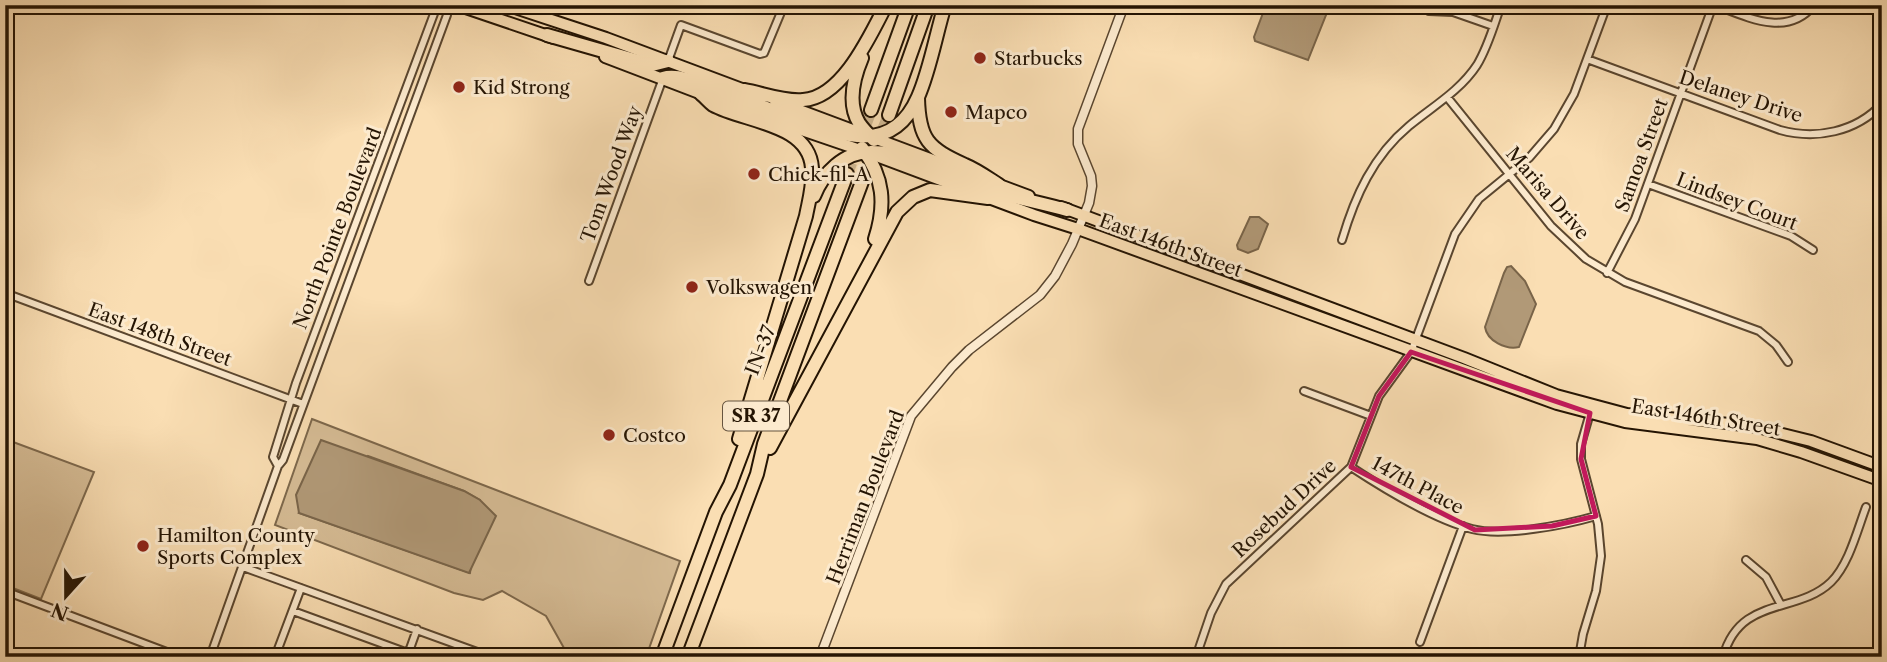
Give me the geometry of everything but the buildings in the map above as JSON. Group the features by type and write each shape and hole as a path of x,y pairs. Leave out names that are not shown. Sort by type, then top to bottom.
{"highway":[{"path":"744,90 794,100 810,99 824,94 838,83 886,5"},
{"path":"871,110 909,5"},
{"path":"888,115 928,5"},
{"path":"663,78 671,76 703,85 808,124 850,136 881,135 900,123 918,98 945,5"},
{"path":"877,22 855,75 855,113 859,123 887,158"},
{"path":"547,35 652,65 668,61"},
{"path":"701,94 713,104 793,135 802,144 808,152 813,179 806,216"},
{"path":"918,98 921,130 932,147 945,157 967,166 999,185"},
{"path":"826,120 850,136 866,152 877,172 883,198 880,223 866,266"},
{"path":"716,512 806,216 826,174 844,160 866,152 887,158 895,155 998,192 1067,210"},
{"name":"IN-37","path":"662,657 847,174"},
{"name":"IN-37","path":"688,657 863,179"},
{"path":"757,474 866,266 905,202 921,192 948,191 988,198"}],"main road":[{"path":"457,5 547,35 701,94 866,152"},
{"name":"East 146th Street","path":"506,5 668,61 1084,216 1557,404 1625,422 1757,439 1882,481"},
{"name":"East 146th Street","path":"887,158 988,198 1590,406 1627,414 1750,426 1811,441 1882,467"}],"street":[{"name":"North Pointe Boulevard","path":"210,657 278,466 283,460 447,15 444,5 435,11 290,400 273,457 278,466"},
{"path":"668,61 681,24 760,54 765,53 784,5"},
{"name":"Herriman Boulevard","path":"820,657 911,416 969,350 1040,295 1055,276 1078,229 1091,197 1092,186 1091,176 1078,144 1078,129 1124,5"},
{"path":"1342,240 1360,191 1380,157 1403,132 1447,97 1477,66 1501,5"},
{"name":"Rosebud Drive","path":"1196,657 1217,600 1226,584 1351,467 1384,388 1413,346 1450,245 1462,221 1479,199 1529,158 1554,129 1571,101 1607,5"},
{"path":"1714,5 1777,24 1799,18 1814,5"},
{"name":"Samoa Street","path":"1607,272 1629,231 1648,184 1714,5"},
{"path":"1429,11 1453,12 1493,26"},
{"name":"Delaney Drive","path":"1587,60 1780,130 1805,134 1833,132 1848,127 1882,104"},
{"name":"Tom Wood Way","path":"589,281 663,78"},
{"name":"Marisa Drive","path":"1447,97 1568,244 1625,282 1759,331 1776,345 1788,362"},
{"name":"Lindsey Court","path":"1648,184 1791,236 1813,250"},
{"name":"East 148th Street","path":"5,293 303,404"},
{"path":"1304,391 1371,416"},
{"path":"1579,657 1600,568 1601,540 1581,459 1581,444 1590,413"},
{"name":"147th Place","path":"1351,467 1397,495 1475,530 1565,524 1596,516"},
{"path":"1723,657 1729,641 1741,625 1758,613 1812,593 1831,582 1842,567 1866,507"},
{"path":"1420,642 1463,526"},
{"path":"1746,560 1766,577 1781,605"},
{"path":"243,567 491,657"},
{"path":"275,657 301,588"},
{"path":"5,592 180,657"},
{"path":"293,611 408,655 417,629"}],"highlighted area":[{"path":"1411,352 1590,413 1581,459 1596,516 1552,526 1475,530 1351,467 1379,396"}],"shaded area":[{"path":"1266,5 1330,5 1308,60 1255,41 1254,37"},
{"path":"1250,217 1259,217 1268,224 1258,249 1248,253 1238,249 1237,245"},
{"path":"1511,266 1525,281 1536,304 1519,347 1514,348 1493,340 1485,327 1504,273 1507,267"},
{"path":"312,419 680,561 646,657 569,657 546,616 502,591 483,600 454,593 275,525","holes":["368,456 464,491 480,500 470,573 299,513"]},
{"path":"5,439 94,472 41,599 5,585"},
{"path":"321,440 464,491 480,500 496,516 469,573 299,513 296,495"}],"tunnel":[{"path":"847,174 871,110"},
{"path":"863,179 889,115"}],"place":[{"name":"Starbucks","path":"980,58"},
{"name":"Kid Strong","path":"459,87"},
{"name":"Mapco","path":"951,112"},
{"name":"Chick-fil-A","path":"754,174"},
{"name":"Volkswagen","path":"692,287"},
{"name":"Costco","path":"609,435"},
{"name":"Hamilton County Sports Complex","path":"143,546"}]}
